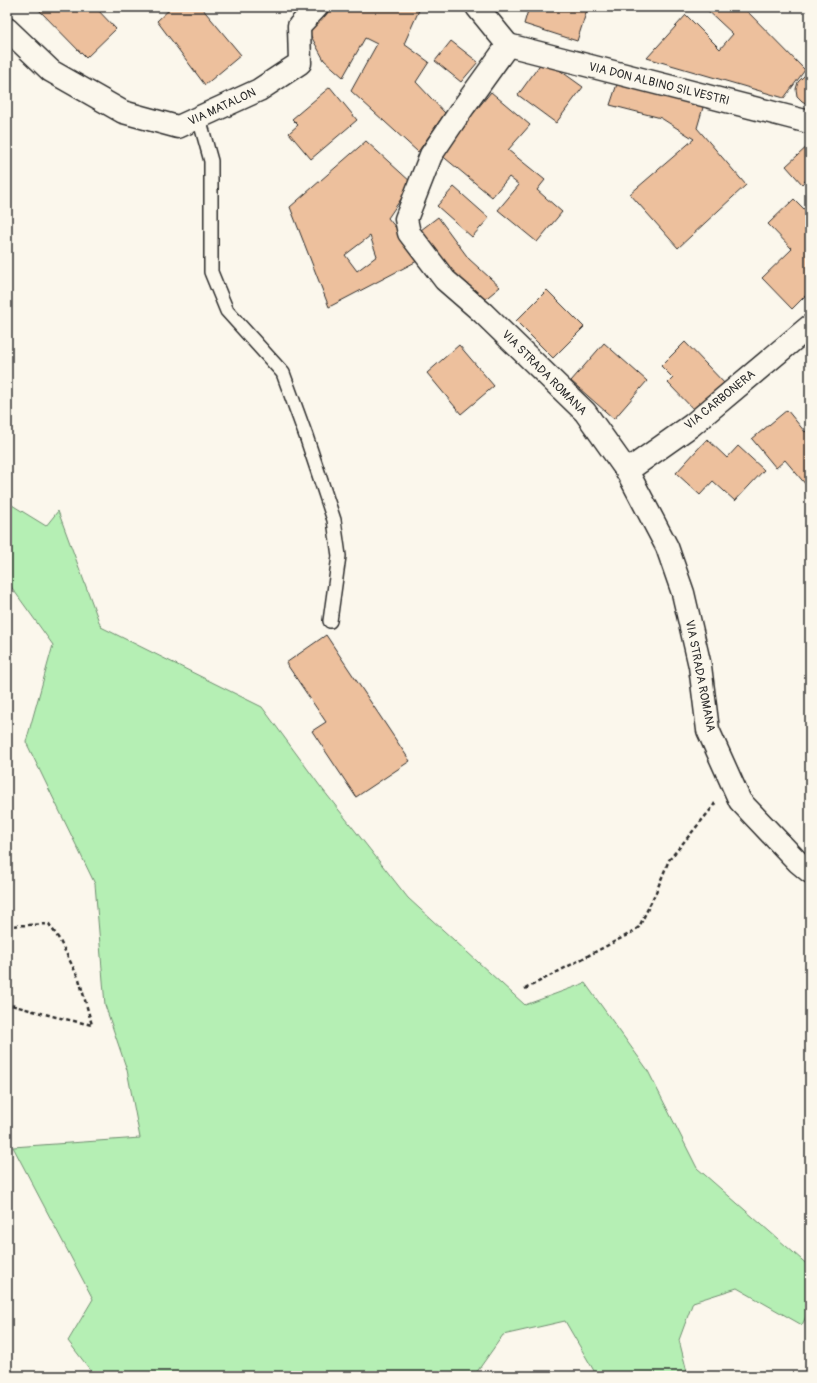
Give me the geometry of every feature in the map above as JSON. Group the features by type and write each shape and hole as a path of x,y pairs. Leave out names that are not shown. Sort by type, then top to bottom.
{"street":[{"name":"VIA MATALON","path":"7,29 51,71 123,112 178,127 260,90 300,63 299,26 317,7"},
{"path":"477,7 508,45"},
{"name":"VIA DON ALBINO SILVESTRI","path":"508,45 805,121 810,120"},
{"name":"VIA STRADA ROMANA","path":"508,45 431,155 406,219 409,233 445,280 483,314 584,412 627,470 667,547 683,592 700,666 708,730 740,801 798,862 810,872"},
{"name":"VIA CARBONERA","path":"627,470 692,425 810,326"}],"lane":[{"path":"199,118 211,161 211,272 227,311 283,372 334,520 339,556 330,621"}],"path":[{"path":"525,989 631,933 639,927 656,892 669,860 712,808 729,775"},
{"path":"7,926 48,924 60,939 79,979 92,1025 7,1004"}],"green space":[{"path":"7,502 46,526 58,511 101,627 262,707 320,786 408,898 525,1005 585,983 647,1069 697,1168 810,1267 810,1308 802,1325 737,1288 693,1302 679,1340 688,1376 597,1376 565,1321 503,1335 474,1376 385,1376 383,1374 380,1376 95,1376 68,1341 93,1299 13,1147 140,1138 127,1070 105,1005 95,884 26,742 53,645 7,581"}],"building":[{"path":"95,7 116,29 86,58 37,8"},
{"path":"172,7 201,7 241,55 205,85 157,21"},
{"path":"329,7 420,8 404,44 429,62 416,82 445,113 418,152 351,91 377,44 365,38 343,77 324,60 306,27"},
{"path":"529,7 588,7 577,41 524,24"},
{"path":"704,7 743,7 805,70 784,98 647,58 686,15 720,49 733,34"},
{"path":"451,41 478,62 461,82 435,61"},
{"path":"544,59 583,87 556,123 518,95"},
{"path":"810,70 809,105 797,96 796,89 798,82"},
{"path":"619,78 704,104 697,128 746,185 678,248 630,194 694,139 661,118 610,105"},
{"path":"330,87 357,120 311,159 289,133 298,125 292,119"},
{"path":"491,92 530,125 508,150 545,180 537,190 562,212 537,242 498,210 519,185 509,177 492,197 440,154"},
{"path":"366,141 412,183 388,218 421,259 329,307 290,207","holes":["370,236 377,256 357,271 345,255"]},
{"path":"810,144 810,176 802,184 786,166"},
{"path":"454,187 489,218 472,237 437,206"},
{"path":"794,199 810,215 810,291 792,309 762,278 792,249 768,224"},
{"path":"438,217 469,259 500,287 483,301 447,268 421,230"},
{"path":"547,290 584,327 553,358 516,321"},
{"path":"685,342 727,386 698,414 668,383 673,378 661,366"},
{"path":"604,343 647,381 614,419 571,381"},
{"path":"459,345 494,386 461,414 427,373"},
{"path":"787,410 805,432 810,428 810,483 807,486 785,460 776,468 752,439"},
{"path":"707,439 727,458 738,446 764,470 735,501 713,481 700,495 676,473"},
{"path":"326,635 410,761 356,797 312,731 326,722 286,663"}]}
